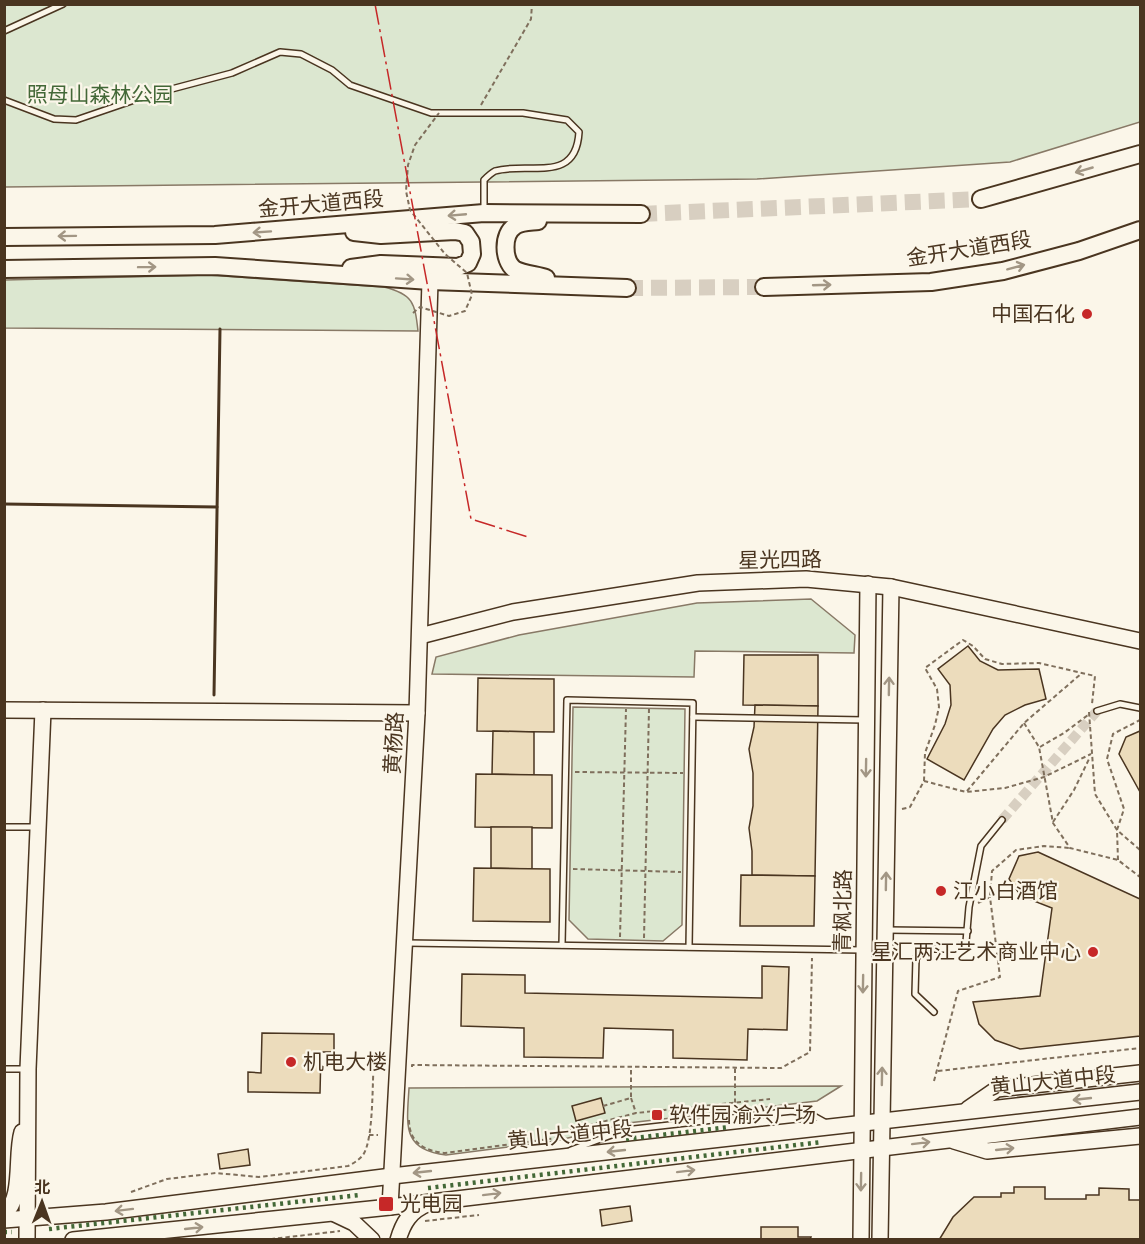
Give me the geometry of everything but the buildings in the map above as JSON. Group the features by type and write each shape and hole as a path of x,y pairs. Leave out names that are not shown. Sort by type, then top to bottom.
{"main road":[{"path":"981,199 1140,154"},
{"name":"金开大道西段","path":"4,237 215,235 484,213 641,214"},
{"path":"577,214 516,225 509,231 506,252 509,263 516,270 581,286"},
{"path":"314,273 381,264 458,267 468,263 472,254 471,242 465,233 455,231 381,236 326,227"},
{"name":"金开大道西段","path":"764,287 931,282 1003,271 1079,251 1140,230"},
{"path":"4,269 215,266 430,281 627,288"}],"street":[{"name":"黄杨路","path":"390,1207 417,713 430,281"},
{"name":"星光四路","path":"420,636 513,612 698,583 806,579 891,586 1140,641"},
{"name":"青枫北路","path":"861,1239 868,584"},
{"name":"青枫北路","path":"880,1239 891,586"},
{"path":"4,710 417,713"},
{"path":"27,1239 28,1069 43,710"},
{"path":"964,1112 997,1089 1140,1073"},
{"name":"黄山大道中段","path":"4,1220 105,1212 392,1176 1140,1092"},
{"path":"4,1214 14,1201 18,1144 27,1115"},
{"path":"73,1239 390,1207 1140,1117"},
{"path":"948,1140 987,1151 1140,1136"},
{"path":"398,1239 408,1216 434,1201"},
{"path":"332,1213 354,1223 372,1239"}],"lane":[{"path":"4,31 63,4"},
{"path":"4,100 54,119 76,120 149,95 232,73 280,52 301,54 333,70 350,85 431,113 523,113 567,120 579,132 578,145 569,161 553,167 494,171 484,180 484,213"},
{"path":"562,945 567,700 693,703 689,947"},
{"path":"1096,711 1120,705 1140,708"},
{"path":"693,717 867,720"},
{"path":"934,1012 915,994 916,958 926,949 954,949 966,942 969,907 981,846 1002,820"},
{"path":"4,827 39,827"},
{"path":"885,930 968,931"},
{"path":"404,943 864,950"},
{"path":"4,1069 28,1069"}],"path":[{"path":"476,113 531,19 532,4"},
{"path":"413,313 420,307 449,316 465,311 472,295 467,273 445,254 410,210 406,191 408,165 415,145 439,113"},
{"path":"902,809 910,807 924,781 925,753 939,707 937,689 925,668 963,640 973,645 985,659 1002,664 1039,663 1095,676 1093,702 1088,715 1095,794 1117,830 1140,850"},
{"path":"966,792 1024,723 1082,673"},
{"path":"620,946 626,701"},
{"path":"644,946 650,702"},
{"path":"1039,747 1064,733 1088,715"},
{"path":"1118,860 1117,830 1124,809 1107,759 1113,734 1140,720"},
{"path":"1024,723 1039,747 1053,823 1070,848"},
{"path":"924,781 966,792 1005,788 1044,777 1091,754"},
{"path":"1053,823 1074,790 1091,754"},
{"path":"565,772 692,773"},
{"path":"934,1081 958,991 1000,977 990,897 992,871 1016,850 1044,846 1070,848 1118,860 1140,878"},
{"path":"563,869 690,872"},
{"path":"969,907 990,897"},
{"path":"412,1075 412,1065 781,1068 810,1052 812,949"},
{"path":"937,1071 1140,1048"},
{"path":"363,1166 362,1156 369,1135 374,1059"},
{"path":"631,1066 631,1098 636,1113"},
{"path":"735,1067 735,1103"},
{"path":"603,1106 631,1098"},
{"path":"410,1115 410,1130 415,1140 434,1152 445,1153 557,1138 564,1132 636,1113 770,1099"},
{"path":"369,1135 378,1135"},
{"path":"131,1192 167,1179 216,1173 259,1177 348,1166 362,1156"},
{"path":"420,1222 479,1215"},
{"path":"263,1239 347,1230"}],"green space":[{"name":"照母山森林公园","path":"4,5 1140,5 1140,122 1010,162 757,179 5,187"},
{"path":"208,275 384,287 401,293 411,301 416,313 418,331 5,328 5,280"},
{"path":"811,599 855,635 854,653 695,651 694,677 432,674 436,657 519,635 697,603"},
{"path":"573,707 685,709 682,925 663,941 588,939 569,920"},
{"path":"841,1086 817,1101 628,1123 556,1141 446,1155 421,1147 414,1141 408,1124 409,1088"}],"tunnel":[{"path":"641,214 981,199"},
{"path":"627,288 764,287"},
{"path":"1002,820 1097,711"}],"hedge":[{"path":"626,1139 730,1127"},
{"path":"428,1188 822,1142"},
{"path":"49,1229 360,1195"},
{"path":"4,1232 12,1232"}],"wall":[{"path":"214,695 220,329"},
{"path":"4,504 217,507"}],"power":[{"path":"375,4 471,519 528,537"}],"place":[{"name":"中国石化","path":"1087,314"},
{"name":"江小白酒馆","path":"941,891"},
{"name":"星汇两江艺术商业中心","path":"1093,952"},
{"name":"机电大楼","path":"291,1062"},
{"name":"软件园渝兴广场","path":"657,1115"},
{"name":"光电园","path":"386,1204"}]}
